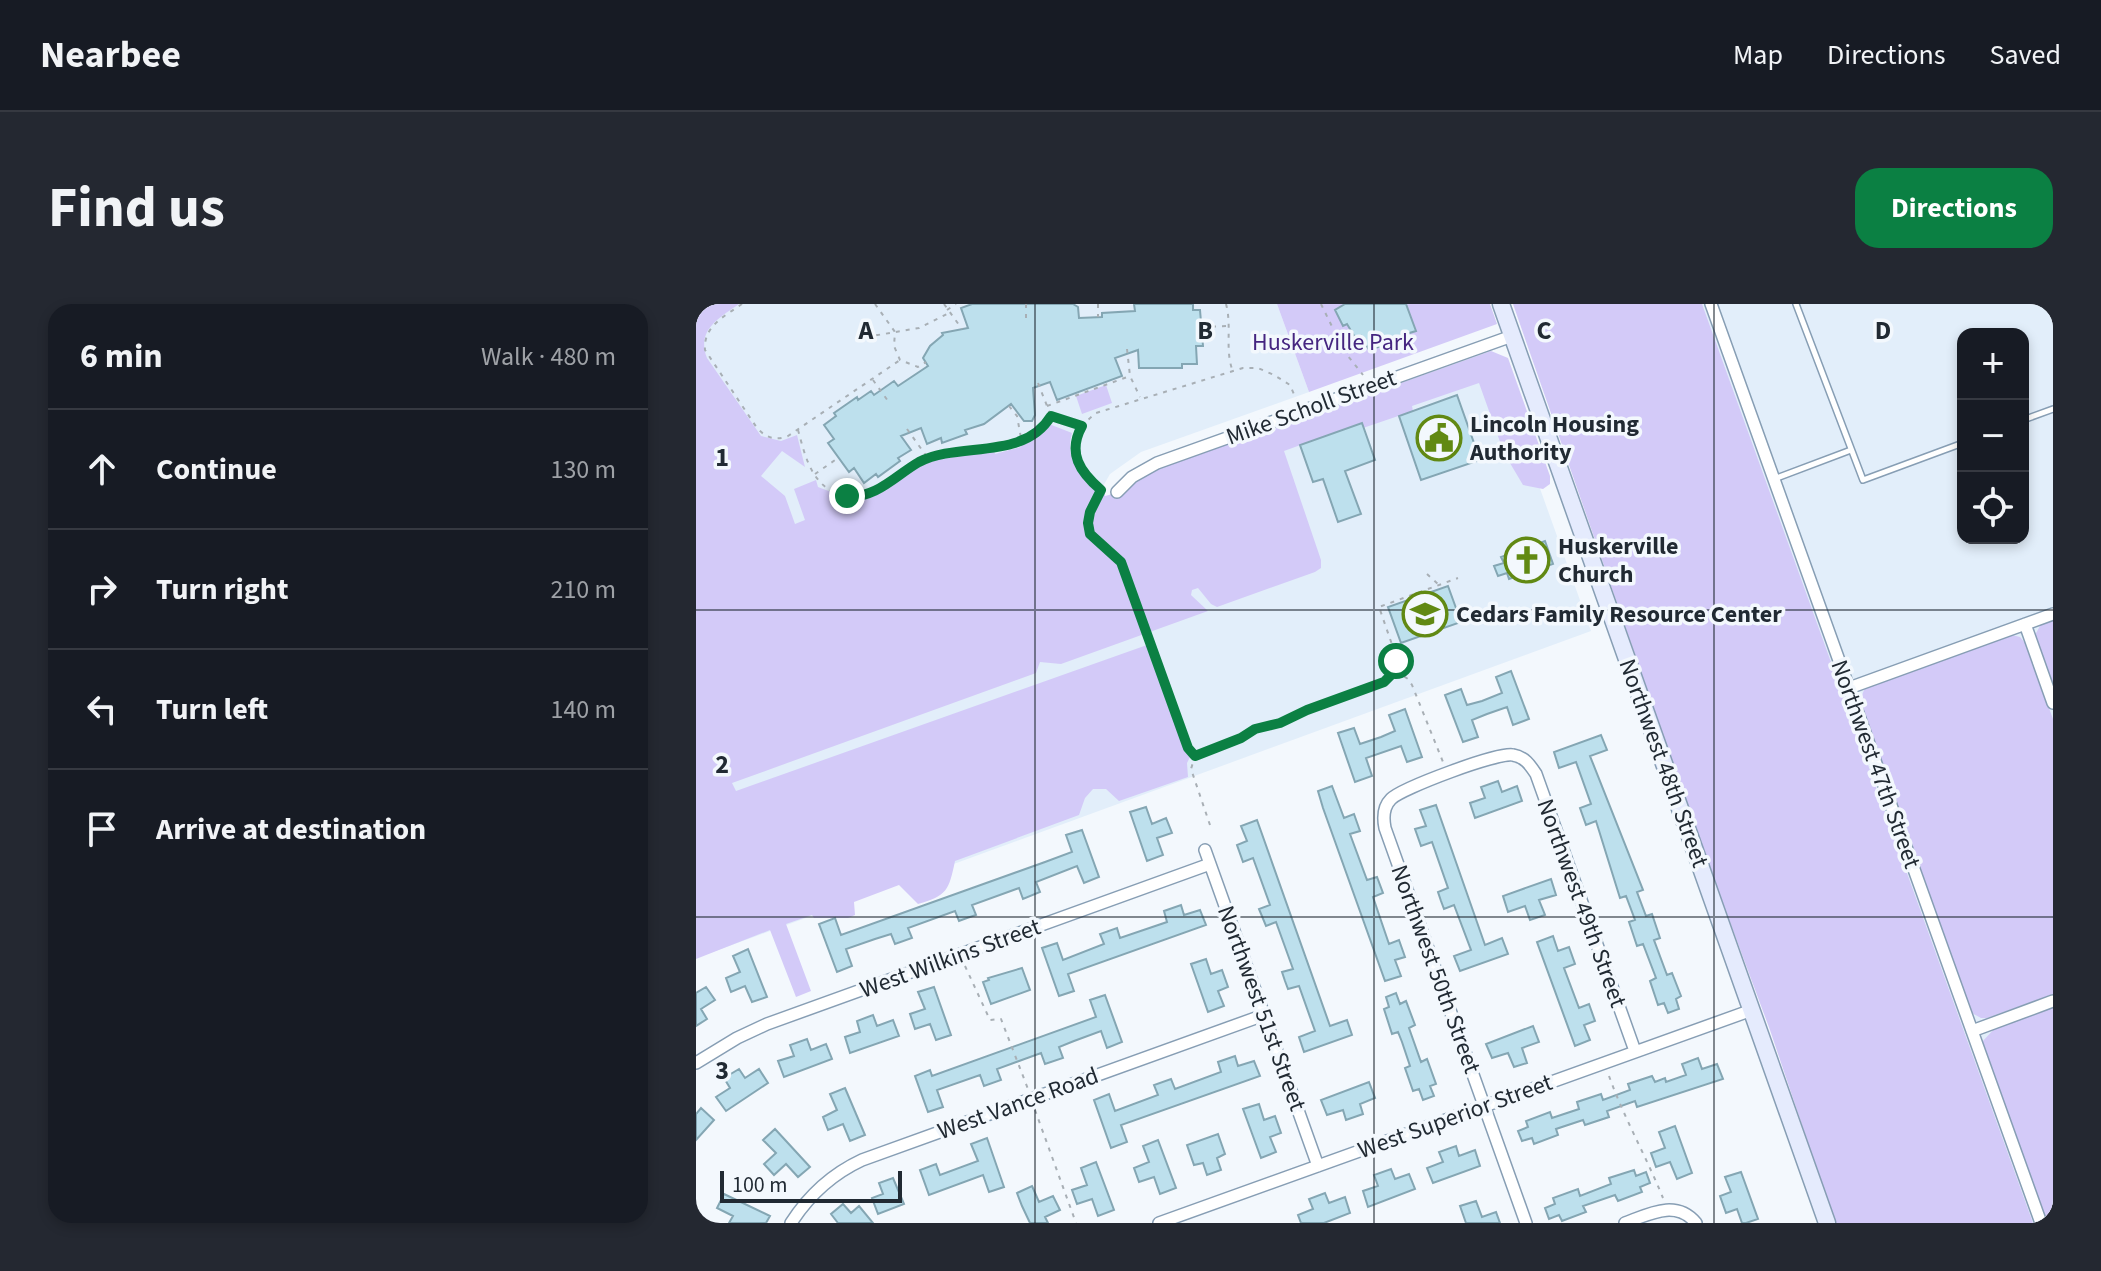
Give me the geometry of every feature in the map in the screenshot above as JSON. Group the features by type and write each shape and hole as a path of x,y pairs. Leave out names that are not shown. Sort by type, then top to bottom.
{"main road":[{"name":"Northwest 48th Street","path":"1501,304 1827,1223"}],"street":[{"name":"Northwest 47th Street","path":"1711,304 2041,1223"},
{"name":"Mike Scholl Street","path":"1117,492 1132,477 1157,463 1512,336"},
{"path":"1849,688 2053,614"},
{"path":"2025,624 2053,703"},
{"name":"Northwest 49th Street","path":"1387,804 1410,787 1497,756 1509,754 1523,759 1536,774 1635,1051"},
{"name":"Northwest 50th Street","path":"1387,804 1385,828 1526,1223"},
{"name":"Northwest 51st Street","path":"1205,850 1318,1166"},
{"name":"West Wilkins Street","path":"696,1063 767,1024 1210,864"},
{"path":"1972,1031 2053,1001"},
{"name":"West Superior Street","path":"1159,1223 1752,1010"},
{"name":"West Vance Road","path":"791,1223 815,1192 851,1165 1264,1015"},
{"path":"1625,1223 1672,1210 1687,1214 1696,1223"}],"lane":[{"path":"1796,304 1863,480 1957,445"},
{"path":"2029,418 2053,409"},
{"path":"1774,479 1851,450"}],"path":[{"path":"742,304 711,327 705,339 705,350 761,433 777,439 798,430 900,360"},
{"path":"875,304 895,332 894,346 900,360 918,367 926,362"},
{"path":"944,304 962,329"},
{"path":"867,339 919,328 956,304"},
{"path":"1026,304 1026,319"},
{"path":"1098,304 1098,317"},
{"path":"1226,304 1230,326 1228,346 1233,370"},
{"path":"1321,304 1344,351 1363,375"},
{"path":"1202,327 1230,326"},
{"path":"1127,349 1130,376 1141,398"},
{"path":"1195,756 1188,748 1121,562 1090,534 1090,512 1101,490 1078,465 1076,439 1082,426 1096,413 1233,370 1258,368 1274,375 1290,385 1296,399"},
{"path":"1047,406 1130,376"},
{"path":"873,380 888,401"},
{"path":"1038,383 1051,416"},
{"path":"1009,406 1017,416 1021,439"},
{"path":"798,430 814,475 830,490 847,496 860,496 877,490 928,458 992,448 1038,432 1051,416"},
{"path":"1051,416 1082,426"},
{"path":"907,429 928,458"},
{"path":"814,475 838,458"},
{"path":"1427,574 1439,584"},
{"path":"1395,671 1395,651 1379,607 1458,578"},
{"path":"1195,756 1241,738 1255,729 1280,723 1378,684 1395,671"},
{"path":"1395,671 1412,685 1443,762"},
{"path":"1195,756 1191,769 1210,825"},
{"path":"961,954 990,1020 1001,1019 1076,1223"},
{"path":"1604,1062 1621,1109 1672,1210"}],"shaded area":[{"path":"696,304 1277,304 1309,392 1141,452 1110,474 1090,509 1494,360 1591,631 699,957 696,948"},
{"path":"1525,304 2053,304 2053,1223 1847,1223"}],"green space":[{"path":"696,304 739,304 711,326 704,348 707,358 761,436 781,441 797,435 805,467 782,451 761,476 785,496 795,524 805,520 794,489 816,480 818,487 850,499 868,497 926,461 994,450 995,454 1021,447 1020,442 1041,433 1049,424 1072,433 1072,457 1079,471 1096,490 1087,510 1086,531 1093,542 1115,557 1130,594 1134,590 1124,563 1116,551 1096,538 1092,531 1093,510 1105,488 1105,496 1128,490 1134,482 1153,471 1491,351 1508,358 1550,476 1550,484 1543,489 1523,485 1504,453 1479,383 1412,406 1413,411 1363,428 1361,423 1284,451 1321,560 1321,568 1315,572 1217,607 1198,588 1192,590 1191,595 1208,611 1061,664 1040,662 1036,673 732,783 736,791 1147,645 1184,746 1191,755 1187,763 1188,777 1119,801 1106,789 1093,789 1085,798 1079,815 955,861 948,885 935,898 918,904 899,885 854,902 855,915 848,918 814,918 812,915 786,924 811,991 796,997 770,930 696,959"},
{"name":"Huskerville Park","path":"1277,304 1490,304 1497,324 1309,392"},
{"path":"1513,304 1702,304 2033,1223 1835,1223 1770,1030 1697,833"},
{"path":"1106,385 1112,403 1082,414 1076,396"},
{"path":"2053,620 2053,691 2034,637 2041,624"},
{"path":"2012,635 2020,637 2025,643 2053,719 2053,994 1981,1018 1970,1012 1859,704 1864,690 1871,685"},
{"path":"2053,1007 2053,1223 2046,1223 1982,1042 1995,1028"}],"building":[{"path":"972,304 1073,304 1078,307 1079,318 1135,311 1134,304 1193,304 1193,310 1200,310 1203,346 1196,346 1197,364 1182,364 1182,368 1139,368 1138,350 1115,358 1122,376 1057,400 1050,382 1033,388 1035,415 1032,421 1024,421 1011,404 984,424 965,430 967,434 942,443 941,438 927,444 921,428 901,436 911,450 878,477 876,474 864,483 854,468 849,472 828,443 834,439 824,425 836,416 834,413 857,397 858,400 871,391 874,395 894,381 898,386 928,366 923,358 942,333 968,328 961,308"},
{"path":"1345,304 1406,304 1416,331 1383,341 1384,345 1369,350 1361,336 1356,339 1347,324 1343,326 1335,310"},
{"name":"Lincoln Housing Authority","path":"1457,395 1480,460 1421,480 1399,416"},
{"path":"1362,423 1375,460 1345,471 1361,514 1338,522 1323,479 1313,482 1300,445"},
{"name":"Huskerville Church","path":"1545,541 1553,564 1509,579 1507,573 1498,576 1494,566 1504,563 1501,557"},
{"name":"Cedars Family Resource Center","path":"1448,586 1461,622 1401,643 1388,607"},
{"path":"1511,671 1529,719 1513,725 1507,707 1472,720 1478,737 1463,742 1445,695 1461,689 1467,705 1482,701 1502,693 1496,677"},
{"path":"1405,709 1422,757 1407,762 1401,746 1366,758 1372,776 1355,782 1338,733 1354,728 1360,744 1381,737 1395,731 1389,715"},
{"path":"1601,735 1607,750 1590,756 1643,890 1637,892 1646,916 1652,914 1660,938 1654,940 1667,975 1672,973 1681,996 1676,999 1679,1009 1668,1013 1664,1003 1658,1005 1650,981 1656,978 1643,944 1637,946 1629,922 1635,920 1626,896 1620,898 1596,821 1586,825 1580,808 1591,804 1576,762 1559,768 1554,752"},
{"path":"1498,781 1502,792 1517,786 1522,801 1475,818 1470,803 1485,798 1481,787"},
{"path":"1332,786 1344,818 1354,814 1360,831 1350,834 1367,880 1377,877 1383,893 1373,897 1389,944 1399,940 1405,957 1395,960 1401,976 1385,981 1318,791"},
{"path":"1436,805 1485,945 1502,938 1508,954 1460,971 1454,956 1471,950 1454,905 1444,909 1441,901 1438,892 1448,888 1432,842 1421,846 1415,829 1426,826 1420,810"},
{"path":"1146,807 1152,824 1166,818 1172,833 1157,838 1163,855 1147,861 1130,812"},
{"path":"1257,820 1330,1026 1347,1020 1352,1035 1304,1052 1299,1037 1315,1031 1299,986 1288,989 1285,981 1282,972 1293,969 1276,922 1266,926 1259,909 1270,905 1253,858 1243,862 1237,845 1247,841 1241,826"},
{"path":"1082,830 1099,877 1084,883 1077,866 1036,882 1040,892 1023,899 1019,888 972,905 976,915 959,921 955,911 908,928 912,938 895,944 891,934 846,949 852,966 837,972 819,924 835,918 841,935 1072,852 1066,835"},
{"path":"1551,879 1556,895 1539,900 1545,915 1530,920 1525,906 1508,912 1503,896"},
{"path":"1181,905 1184,915 1200,910 1206,925 1068,974 1074,991 1059,996 1042,948 1057,943 1063,960 1104,944 1100,934 1117,928 1120,938 1167,922 1164,911"},
{"path":"1553,936 1558,951 1569,947 1575,964 1564,968 1579,1008 1589,1004 1595,1021 1584,1025 1590,1040 1575,1046 1537,942"},
{"path":"748,949 767,997 752,1002 745,986 731,992 726,978 740,972 733,956"},
{"path":"1206,959 1211,974 1222,970 1228,987 1218,991 1224,1006 1208,1012 1191,964"},
{"path":"1022,968 1030,990 991,1004 983,982"},
{"path":"706,987 715,1000 701,1009 707,1019 696,1026 696,993"},
{"path":"934,987 951,1035 936,1040 930,1024 915,1029 910,1014 925,1009 918,992"},
{"path":"1396,993 1400,1004 1406,1001 1415,1025 1409,1028 1421,1062 1427,1059 1436,1084 1430,1086 1434,1096 1423,1100 1419,1089 1413,1091 1405,1068 1410,1066 1402,1042 1398,1032 1392,1034 1384,1009 1389,1007 1386,997"},
{"path":"1105,995 1122,1042 1107,1048 1101,1031 1059,1047 1063,1058 1045,1064 1041,1053 997,1069 1001,1080 984,1086 980,1075 937,1090 943,1107 928,1112 915,1076 930,1070 932,1076 1096,1017 1090,1000"},
{"path":"873,1015 877,1026 893,1020 899,1036 850,1053 845,1037 860,1032 857,1021"},
{"path":"1533,1026 1539,1042 1522,1048 1527,1063 1514,1067 1508,1053 1492,1058 1486,1044"},
{"path":"807,1039 811,1050 826,1044 832,1059 784,1077 778,1061 794,1056 790,1045"},
{"path":"1235,1056 1238,1066 1254,1061 1260,1076 1121,1125 1127,1142 1111,1148 1094,1100 1109,1094 1115,1111 1158,1095 1154,1085 1171,1079 1175,1089 1221,1072 1218,1062"},
{"path":"1698,1058 1702,1069 1717,1064 1723,1079 1637,1107 1635,1101 1607,1111 1609,1117 1585,1125 1583,1120 1556,1129 1558,1135 1534,1144 1532,1138 1522,1141 1518,1131 1528,1127 1526,1121 1550,1112 1552,1118 1579,1109 1577,1102 1601,1094 1603,1100 1630,1090 1628,1084 1652,1076 1655,1082 1665,1078 1666,1082 1686,1075 1682,1064"},
{"path":"739,1069 745,1078 759,1069 768,1083 726,1111 716,1097 730,1088 724,1078"},
{"path":"1369,1082 1375,1098 1360,1104 1363,1114 1346,1120 1343,1110 1327,1115 1321,1100"},
{"path":"845,1088 865,1135 850,1141 843,1124 828,1130 823,1117 837,1110 830,1094"},
{"path":"1259,1104 1264,1120 1275,1116 1281,1133 1270,1137 1276,1152 1261,1158 1243,1109"},
{"path":"701,1108 714,1120 696,1140 696,1114"},
{"path":"1675,1126 1692,1173 1677,1179 1670,1162 1656,1167 1651,1153 1665,1148 1659,1132"},
{"path":"775,1129 810,1167 798,1177 786,1164 774,1175 764,1164 776,1153 763,1140"},
{"path":"1218,1134 1225,1154 1217,1158 1221,1170 1207,1175 1203,1163 1194,1165 1187,1145"},
{"path":"987,1138 1004,1187 989,1192 983,1175 929,1195 920,1170 936,1164 940,1175 978,1161 971,1144"},
{"path":"1158,1140 1176,1188 1160,1194 1154,1177 1139,1182 1134,1168 1149,1162 1143,1146"},
{"path":"1456,1146 1459,1156 1475,1150 1480,1166 1433,1183 1427,1168 1443,1162 1439,1152"},
{"path":"1096,1162 1114,1210 1098,1216 1092,1199 1077,1204 1072,1190 1087,1185 1081,1168"},
{"path":"1391,1169 1395,1179 1409,1174 1415,1189 1368,1207 1363,1191 1378,1186 1374,1175"},
{"path":"1634,1170 1636,1176 1646,1172 1650,1183 1640,1187 1642,1192 1618,1201 1615,1195 1583,1206 1586,1212 1562,1221 1559,1215 1549,1219 1545,1208 1555,1204 1553,1198 1578,1189 1580,1196 1611,1184 1609,1178"},
{"path":"1741,1172 1758,1219 1746,1223 1742,1223 1737,1209 1726,1213 1720,1196 1731,1192 1725,1177"},
{"path":"893,1178 904,1204 878,1214 872,1198 883,1194 879,1183"},
{"path":"1032,1186 1039,1202 1053,1196 1060,1210 1045,1217 1048,1223 1030,1223 1022,1206 1017,1193"},
{"path":"1325,1193 1329,1203 1345,1197 1350,1213 1324,1223 1301,1223 1298,1215 1313,1209 1309,1199"},
{"path":"724,1194 770,1216 766,1223 729,1223 733,1216 717,1208"},
{"path":"1476,1201 1482,1217 1496,1212 1500,1223 1466,1223 1460,1206"},
{"path":"843,1204 851,1213 859,1206 873,1223 838,1223 831,1214"}],"place":[{"name":"Lincoln Housing Authority","path":"1439,438"},
{"name":"Huskerville Church","path":"1527,560"},
{"name":"Cedars Family Resource Center","path":"1425,614"}],"route":[{"path":"847,496 860,496 877,490 928,458 992,448 1032,435 1042,429 1051,416 1082,426 1075,447 1078,465 1101,490 1090,512 1090,534 1121,562 1188,748 1195,756 1241,738 1255,729 1280,723 1384,682 1395,671 1396,661"}]}
